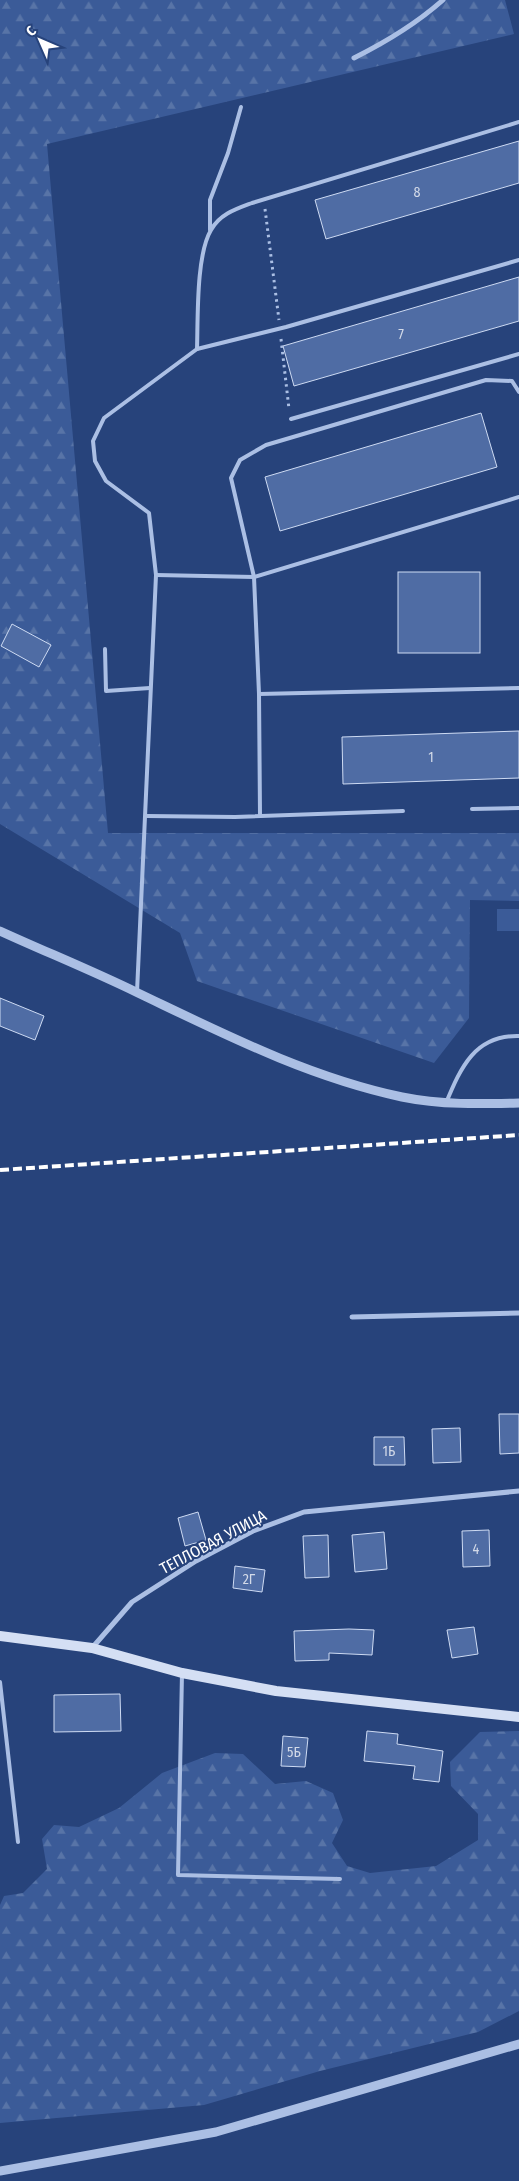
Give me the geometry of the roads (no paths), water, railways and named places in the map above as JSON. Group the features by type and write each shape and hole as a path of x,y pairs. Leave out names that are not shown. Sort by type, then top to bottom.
{"main road":[{"path":"0,1636 92,1648 182,1673 276,1691 519,1717"}],"street":[{"path":"354,58 383,44 424,17 443,0"},
{"path":"0,931 138,992 238,1042 337,1081 403,1097 446,1103 519,1103"},
{"path":"352,1317 519,1313"},
{"name":"ТЕПЛОВАЯ УЛИЦА","path":"92,1648 132,1602 196,1561 253,1531 304,1512 519,1491"},
{"path":"0,2172 216,2132 519,2044"}],"lane":[{"path":"197,349 200,265 210,230 210,200 228,153 241,107"},
{"path":"210,230 225,214 264,199 519,122"},
{"path":"138,992 156,575 149,513 106,481 95,460 93,441 104,418 197,349 280,329 519,260"},
{"path":"290,419 519,354"},
{"path":"260,814 259,694 254,577 231,478 240,460 266,445 486,380 512,382 519,392"},
{"path":"156,575 254,577 519,497"},
{"path":"105,649 106,690 150,688"},
{"path":"259,694 519,688"},
{"path":"472,809 519,808"},
{"path":"147,816 235,817 260,814 404,811"},
{"path":"446,1103 461,1068 482,1045 506,1036 519,1036"},
{"path":"182,1673 178,1876 340,1879"},
{"path":"0,1682 18,1842"}],"railway":[{"path":"0,1170 519,1135"}]}
